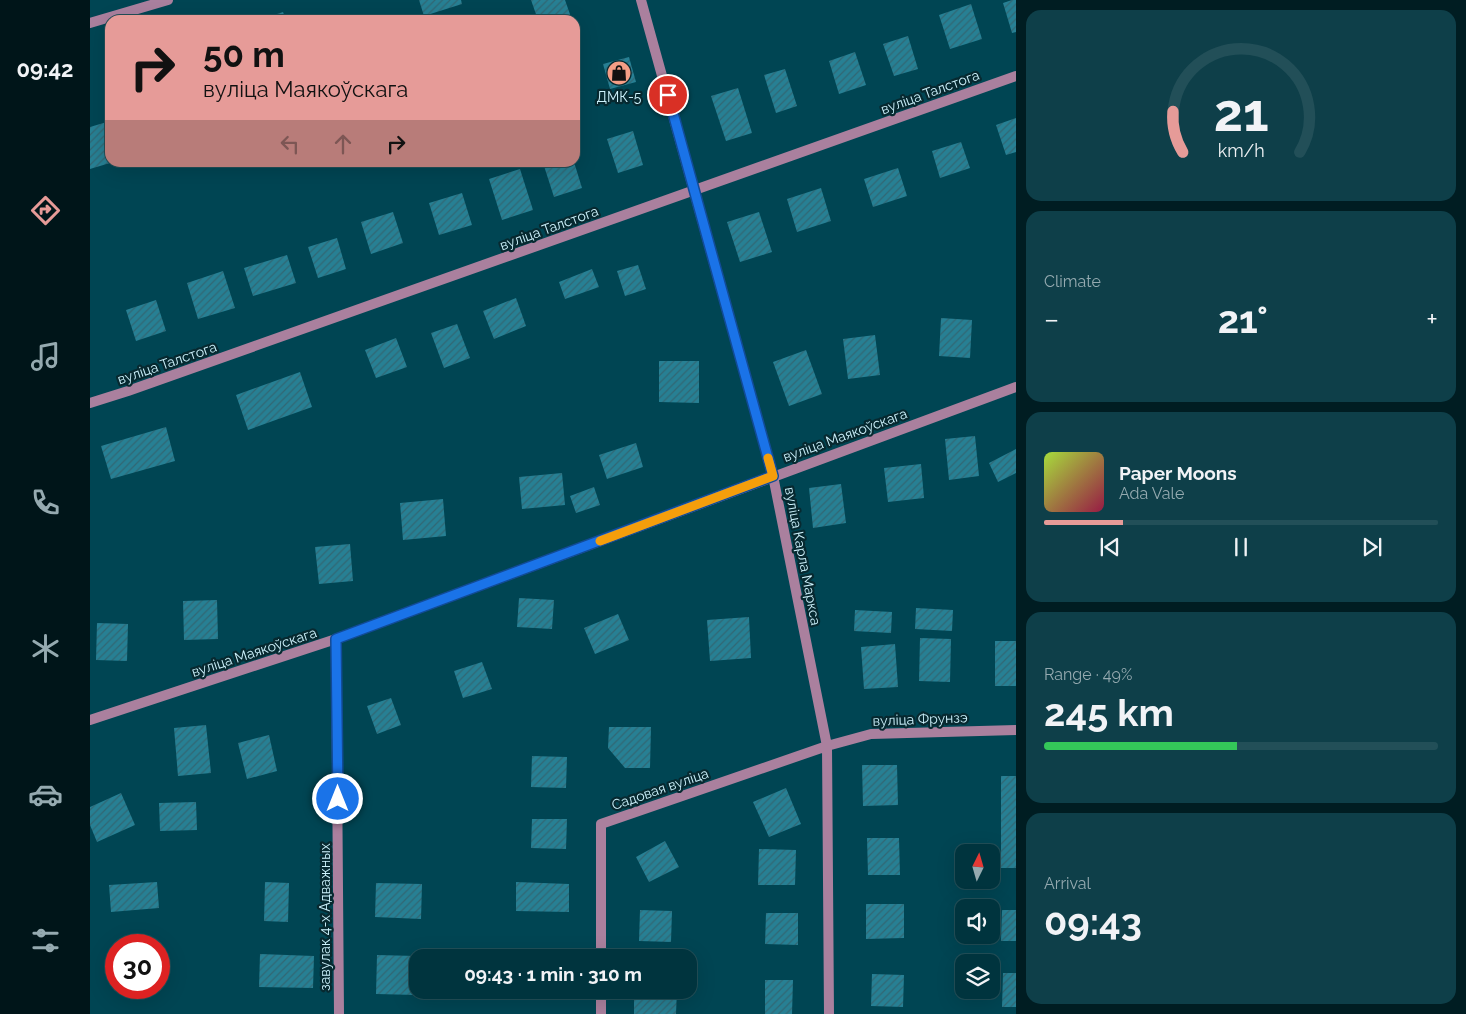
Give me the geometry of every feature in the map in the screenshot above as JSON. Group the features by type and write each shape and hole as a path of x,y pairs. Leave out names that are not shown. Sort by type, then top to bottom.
{"street":[{"path":"117,15 168,0"},
{"name":"вуліца Карла Маркса","path":"641,0 773,476 827,746 829,1014"},
{"path":"90,23 105,19"},
{"name":"вуліца Талстога","path":"90,403 146,385 1016,76"},
{"name":"вуліца Маякоўскага","path":"90,720 336,639 1016,387"},
{"name":"завулак 4-х Адважных","path":"336,639 339,1014"},
{"name":"вуліца Фрунзэ","path":"827,746 871,734 1016,730"},
{"name":"Садовая вуліца","path":"601,949 601,824 827,746"},
{"path":"601,999 601,1014"}],"building":[{"path":"419,0 461,0 462,4 424,15"},
{"path":"531,0 565,0 570,15 536,15"},
{"path":"1016,0 1016,32 1012,33 1003,3"},
{"path":"971,4 982,39 950,49 939,15"},
{"path":"908,36 918,69 894,76 883,44"},
{"path":"855,52 866,85 839,94 829,61"},
{"name":"ДМК-5","path":"629,57 636,82 610,89 603,64"},
{"path":"785,69 797,106 776,113 764,75"},
{"path":"738,88 752,133 726,141 711,96"},
{"path":"1016,118 1016,152 1006,155 996,125"},
{"path":"105,122 105,164 90,169 90,127"},
{"path":"633,131 643,165 618,173 607,139"},
{"path":"961,142 970,168 940,178 932,151"},
{"path":"544,167 576,167 582,188 554,197"},
{"path":"898,168 907,196 873,207 864,179"},
{"path":"520,169 533,210 502,220 489,179"},
{"path":"821,188 831,221 797,232 787,199"},
{"path":"462,193 472,225 439,235 429,203"},
{"path":"393,212 403,243 371,254 361,222"},
{"path":"759,212 772,252 740,262 727,222"},
{"path":"337,238 346,269 318,278 308,247"},
{"path":"287,255 296,283 253,296 244,268"},
{"path":"638,265 646,289 625,296 617,271"},
{"path":"592,269 599,287 565,299 559,282"},
{"path":"223,271 235,308 198,319 187,283"},
{"path":"516,298 526,326 494,339 483,311"},
{"path":"156,300 166,331 136,341 126,310"},
{"path":"941,318 972,320 970,358 939,356"},
{"path":"457,324 470,358 444,368 431,333"},
{"path":"875,335 880,375 848,379 843,339"},
{"path":"396,338 407,367 376,378 365,350"},
{"path":"806,350 822,394 789,406 773,362"},
{"path":"659,361 699,361 699,403 659,402"},
{"path":"300,372 312,407 248,430 236,395"},
{"path":"166,427 175,461 111,479 101,446"},
{"path":"975,436 979,476 949,480 945,439"},
{"path":"636,443 643,467 607,479 599,455"},
{"path":"1016,449 1016,473 998,482 989,463"},
{"path":"921,464 924,498 888,502 884,468"},
{"path":"562,473 565,505 522,509 519,477"},
{"path":"841,484 846,523 813,528 809,488"},
{"path":"594,487 600,505 576,513 570,496"},
{"path":"443,499 446,536 403,540 400,503"},
{"path":"350,544 353,581 319,584 315,547"},
{"path":"519,598 554,600 552,629 517,627"},
{"path":"217,600 218,639 184,640 183,601"},
{"path":"916,608 953,610 952,631 915,629"},
{"path":"855,610 892,612 891,633 854,631"},
{"path":"618,614 629,640 595,654 584,628"},
{"path":"749,617 751,658 710,661 707,620"},
{"path":"97,623 128,624 127,661 96,660"},
{"path":"920,638 951,639 950,682 919,681"},
{"path":"995,641 1016,641 1016,686 995,686"},
{"path":"895,644 898,687 864,689 861,647"},
{"path":"482,662 492,689 463,698 454,671"},
{"path":"391,698 401,725 377,734 367,706"},
{"path":"206,725 211,773 178,776 174,728"},
{"path":"609,727 651,727 650,768 625,768 608,748"},
{"path":"269,735 277,771 247,779 238,743"},
{"path":"532,756 567,757 566,788 531,787"},
{"path":"862,765 897,765 898,805 863,806"},
{"path":"1001,776 1016,776 1016,868 1001,868"},
{"path":"786,788 801,824 769,837 753,802"},
{"path":"121,793 135,825 97,842 90,825 90,807"},
{"path":"196,802 197,830 160,831 159,803"},
{"path":"532,819 567,819 566,849 531,848"},
{"path":"867,838 899,838 900,875 868,875"},
{"path":"665,841 679,867 649,882 636,857"},
{"path":"759,849 796,850 795,885 758,885"},
{"path":"157,882 159,908 111,912 109,885"},
{"path":"265,882 289,883 288,922 264,921"},
{"path":"516,882 569,884 569,912 516,911"},
{"path":"376,883 422,884 421,919 375,917"},
{"path":"866,904 904,904 904,938 866,939"},
{"path":"640,910 672,911 671,942 639,941"},
{"path":"1002,910 1016,910 1016,941 1001,941"},
{"path":"766,913 798,913 798,945 765,944"},
{"path":"260,954 314,956 313,988 259,987"},
{"path":"377,955 409,956 409,995 376,994"},
{"path":"1003,973 1016,973 1016,1007 1002,1007"},
{"path":"872,974 904,975 903,1007 871,1006"},
{"path":"765,980 793,980 792,1014 765,1014"},
{"path":"634,999 677,999 676,1014 634,1014"}],"slow traffic":[{"path":"600,541 773,476 768,458"}],"place":[{"name":"ДМК-5","path":"619,73"}],"route":[{"path":"338,799 336,639 773,476 668,95"}]}
